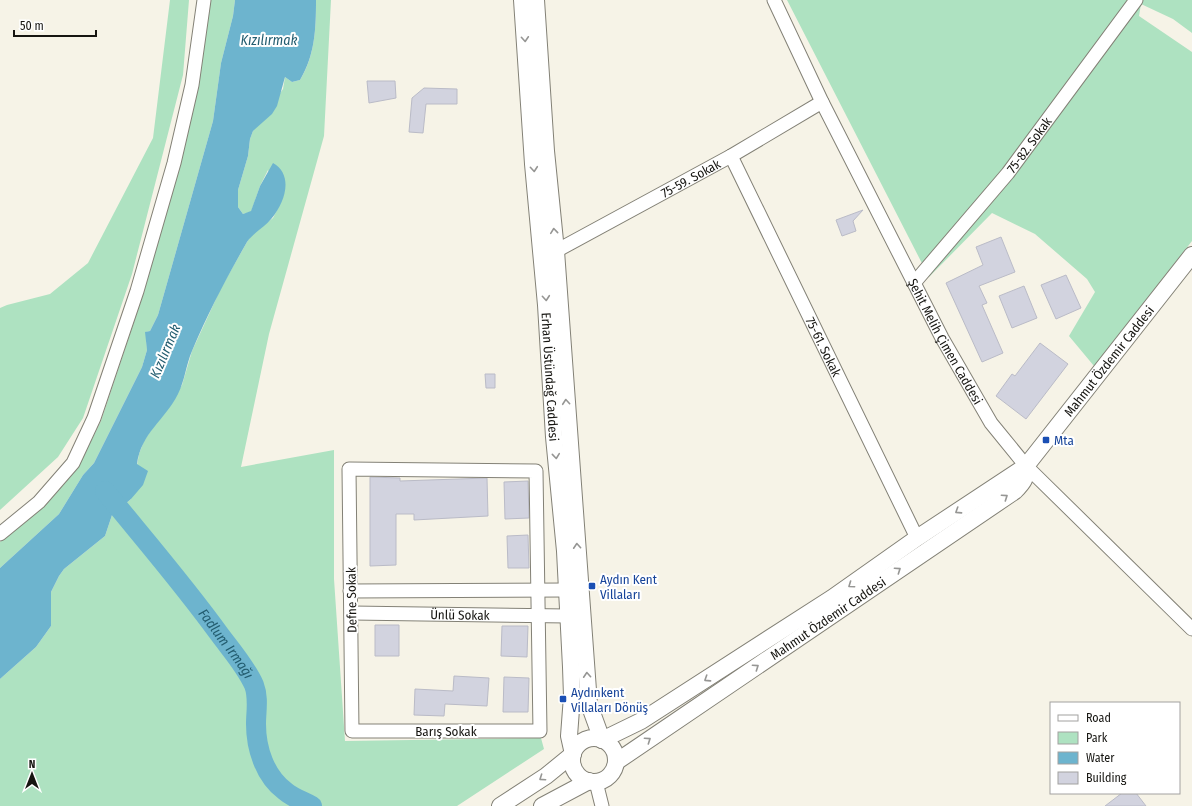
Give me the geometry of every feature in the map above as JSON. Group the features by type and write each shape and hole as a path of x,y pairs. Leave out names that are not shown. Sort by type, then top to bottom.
{"street":[{"path":"0,534 39,502 73,463 94,418 138,291 174,163 192,85 204,0"},
{"name":"Erhan Üstündağ Caddesi","path":"522,0 567,590 572,696 569,736 573,754"},
{"name":"Erhan Üstündağ Caddesi","path":"536,0 546,151 556,250 589,704 602,740"},
{"name":"Şehit Melih Çimen Caddesi","path":"774,0 822,102 942,338 991,423 1026,466 1192,630"},
{"name":"75-82. Sokak","path":"914,283 1008,173 1136,0"},
{"name":"75-59. Sokak","path":"556,250 731,156 822,102"},
{"name":"75-61. Sokak","path":"731,156 916,538"},
{"name":"Mahmut Özdemir Caddesi","path":"602,740 654,713 832,598 916,538 1026,466 1192,255"},
{"name":"Mahmut Özdemir Caddesi","path":"616,762 1015,491 1023,484 1026,476 1026,466"},
{"name":"Defne Sokak","path":"352,731 352,613 350,591 349,469 536,471 538,590"},
{"path":"537,616 538,590"},
{"name":"Ünlü Sokak","path":"350,591 567,590"},
{"name":"Ünlü Sokak","path":"352,613 568,616"},
{"name":"Barış Sokak","path":"352,731 540,731 537,616"},
{"path":"500,806 546,776 573,754 576,748 585,740 593,738 602,740 612,747 616,762 609,775 592,781 542,806"},
{"path":"573,754 574,768 577,774 592,781 602,806"}],"green space":[{"path":"170,0 189,0 183,75 132,274 83,418 58,457 0,510 0,308 50,294 88,263 153,138"},
{"path":"210,0 235,0 233,16 221,63 213,121 158,315 150,331 146,332 147,350 142,367 94,463 83,475 59,514 0,568 0,542 43,507 78,467 101,421 144,292 180,164 198,87"},
{"path":"316,0 331,0 324,136 269,334 241,467 334,450 334,579 345,741 541,738 544,749 457,806 0,806 0,679 36,647 51,626 51,592 64,569 105,536 112,515 131,499 139,454 144,441 182,385 192,351 221,288 252,234 273,218 281,202 268,170 260,186 251,212 243,214 238,207 238,190 248,156 250,139 253,131 283,89 285,77 292,82 300,80 305,71 314,42"},
{"path":"787,0 1192,0 1192,33 1173,19 1141,4 1139,16 1192,52 1192,241 1094,366 1069,336 1095,292 1087,279 1035,234 992,213 929,277"}],"water":[{"name":"Kızılırmak","path":"235,0 316,0 314,42 309,61 300,80 292,82 285,77 277,106 272,114 253,131 250,139 248,156 238,190 238,207 243,214 251,211 260,186 273,163 280,168 284,174 284,197 277,212 247,242 232,268 198,337 190,356 178,394 167,412 148,435 143,444 139,453 137,464 148,471 143,485 131,499 112,515 105,536 64,569 51,592 51,626 36,647 0,679 0,568 59,514 83,475 94,463 142,367 147,350 145,332 150,331 158,315 213,121 221,63 233,16"}],"building":[{"path":"367,81 395,81 396,98 369,103"},
{"path":"424,88 457,89 457,104 426,104 423,133 409,132 412,98"},
{"path":"863,210 853,221 856,231 842,236 836,220"},
{"path":"1001,237 1015,272 979,286 987,303 982,305 1003,353 982,362 946,283 983,265 976,247"},
{"path":"1066,275 1081,308 1056,319 1041,285"},
{"path":"1024,286 1037,318 1012,328 999,296"},
{"path":"1040,343 1068,364 1026,419 996,396 1012,374 1015,376"},
{"path":"485,374 495,374 495,388 486,388"},
{"path":"370,477 400,478 400,481 487,478 488,516 414,520 414,514 396,514 396,565 370,566"},
{"path":"528,481 529,518 505,519 504,482"},
{"path":"528,535 529,568 508,568 507,536"},
{"path":"375,625 399,625 399,656 375,656"},
{"path":"502,626 528,626 527,657 501,656"},
{"path":"454,676 489,678 487,706 445,704 444,716 414,715 415,689 453,691"},
{"path":"504,677 529,678 528,712 503,712"},
{"path":"1121,794 1137,794 1146,806 1105,806"}],"waterway":[{"name":"Fadlum Irmağı","path":"105,491 178,580 243,665 256,690 256,733 260,752 267,770 272,778 285,791 295,798 312,806"}],"place":[{"name":"Mta","path":"1046,440"},
{"name":"Aydın Kent Villaları","path":"592,586"},
{"name":"Aydınkent Villaları Dönüş","path":"563,699"}]}
